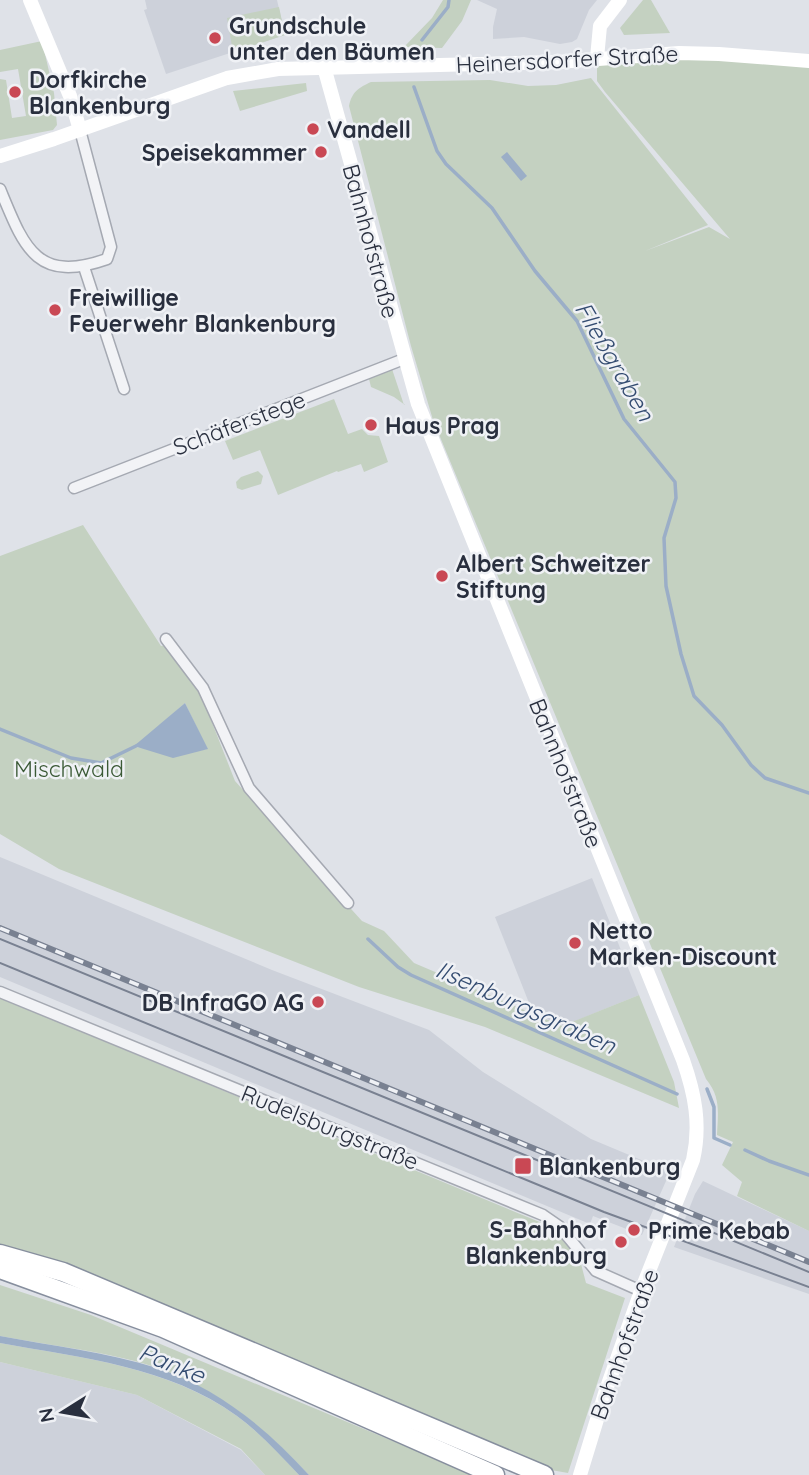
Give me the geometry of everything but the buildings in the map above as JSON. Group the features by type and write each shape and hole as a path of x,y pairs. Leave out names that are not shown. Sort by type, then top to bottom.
{"highway":[{"path":"0,1254 63,1272 544,1475"},
{"path":"0,1269 163,1328 495,1475"}],"main road":[{"path":"30,0 70,96 80,130"},
{"path":"597,58 600,26 620,0"},
{"name":"Heinersdorfer Straße","path":"0,156 227,78 278,69 472,65 719,54 809,61"},
{"name":"Bahnhofstraße","path":"324,67 418,404 694,1092 697,1142 693,1160 641,1291 580,1475"}],"street":[{"path":"0,189 21,237 30,250 57,267 84,267 107,259 111,247 80,130"},
{"path":"84,267 124,389"},
{"name":"Schäferstege","path":"74,488 404,359"},
{"path":"166,639 203,688 249,788 348,903"},
{"name":"Rudelsburgstraße","path":"0,992 543,1215 558,1226 596,1272 641,1291"}],"shaded area":[{"name":"Grundschule unter den Bäumen","path":"145,0 277,0 285,35 166,74 144,10 147,9"},
{"path":"477,0 597,0 589,10 577,39 560,44 524,37 493,39 497,9"},
{"path":"0,857 272,970 429,1030 483,1072 591,1139 670,1172 642,1235 593,1216 590,1224 0,977"},
{"path":"592,878 639,995 563,1026 533,1013 495,917"},
{"path":"703,1181 809,1231 809,1294 674,1247"},
{"path":"0,1362 137,1395 241,1450 265,1475 0,1475"}],"green space":[{"path":"443,0 471,0 462,21 442,48 404,47 432,18"},
{"path":"643,0 651,0 670,33 624,35 620,28"},
{"path":"279,7 285,35 233,52 227,18"},
{"path":"42,41 54,93 57,125 53,130 0,140 0,79 6,80 12,118 26,116 18,69 0,72 0,50"},
{"path":"597,58 809,61 809,1231 737,1196 742,1182 722,1165 733,1142 717,1135 718,1106 714,1092 706,1079 433,420 411,346 349,106 356,91 371,82 490,80 528,86 556,85 591,78 708,225 645,251 709,227 730,239 605,92 597,81"},
{"path":"306,83 307,91 240,111 233,91"},
{"path":"392,369 404,404 371,387 369,379"},
{"path":"334,399 348,434 362,429 368,435 379,436 388,462 364,472 361,464 337,471 278,495 260,450 233,460 225,441"},
{"path":"258,471 263,476 261,484 242,490 237,488 236,482 241,477"},
{"name":"Mischwald","path":"83,525 161,646 166,645 200,692 235,781 362,921 384,931 414,963 562,1026 639,995 674,1082 679,1108 485,1027 359,987 59,869 0,834 0,556","holes":["185,703 207,749 197,751 135,747"]},
{"path":"0,998 542,1223 562,1239 580,1260 586,1283 625,1298 568,1473 551,1470 0,1247"},
{"path":"0,1285 91,1315 474,1475 309,1475 277,1443 242,1414 184,1379 124,1358 0,1336"},
{"path":"0,1343 123,1366 182,1386 237,1416 270,1444 299,1475 265,1475 241,1449 137,1395 0,1362"}],"water":[{"path":"507,152 527,176 521,181 501,157"},
{"path":"185,703 208,749 173,758 134,746"},
{"path":"0,1336 119,1358 179,1376 221,1399 259,1426 309,1475 299,1475 237,1416 182,1386 123,1366 0,1343"}],"waterway":[{"name":"Fließgraben","path":"422,40 448,7 449,0"},
{"name":"Fließgraben","path":"414,87 437,151 446,164 492,208 535,271 577,321 624,419 675,482 676,498 664,538 666,586 681,654 694,696 722,725 751,765 765,778 809,793"},
{"name":"Ilsenburgsgraben","path":"0,729 71,758 101,763 138,745"},
{"name":"Ilsenburgsgraben","path":"368,939 398,967 411,975 677,1094"},
{"name":"Ilsenburgsgraben","path":"707,1089 714,1107 714,1138 730,1145"},
{"name":"Ilsenburgsgraben","path":"745,1150 809,1175"}],"tram line":[{"path":"0,939 809,1272"},
{"path":"0,963 604,1212 809,1287"}],"railway":[{"path":"0,928 809,1262"}],"place":[{"name":"Grundschule unter den Bäumen","path":"215,38"},
{"name":"Dorfkirche Blankenburg","path":"15,92"},
{"name":"Vandell","path":"313,129"},
{"name":"Speisekammer","path":"321,152"},
{"name":"Freiwillige Feuerwehr Blankenburg","path":"55,310"},
{"name":"Haus Prag","path":"371,425"},
{"name":"Albert Schweitzer Stiftung","path":"442,576"},
{"name":"Netto Marken-Discount","path":"575,943"},
{"name":"DB InfraGO AG","path":"318,1002"},
{"name":"Blankenburg","path":"523,1166"},
{"name":"Prime Kebab","path":"634,1230"},
{"name":"S-Bahnhof Blankenburg","path":"621,1242"}],"water label":[{"name":"Panke","path":"172,1363"}]}
